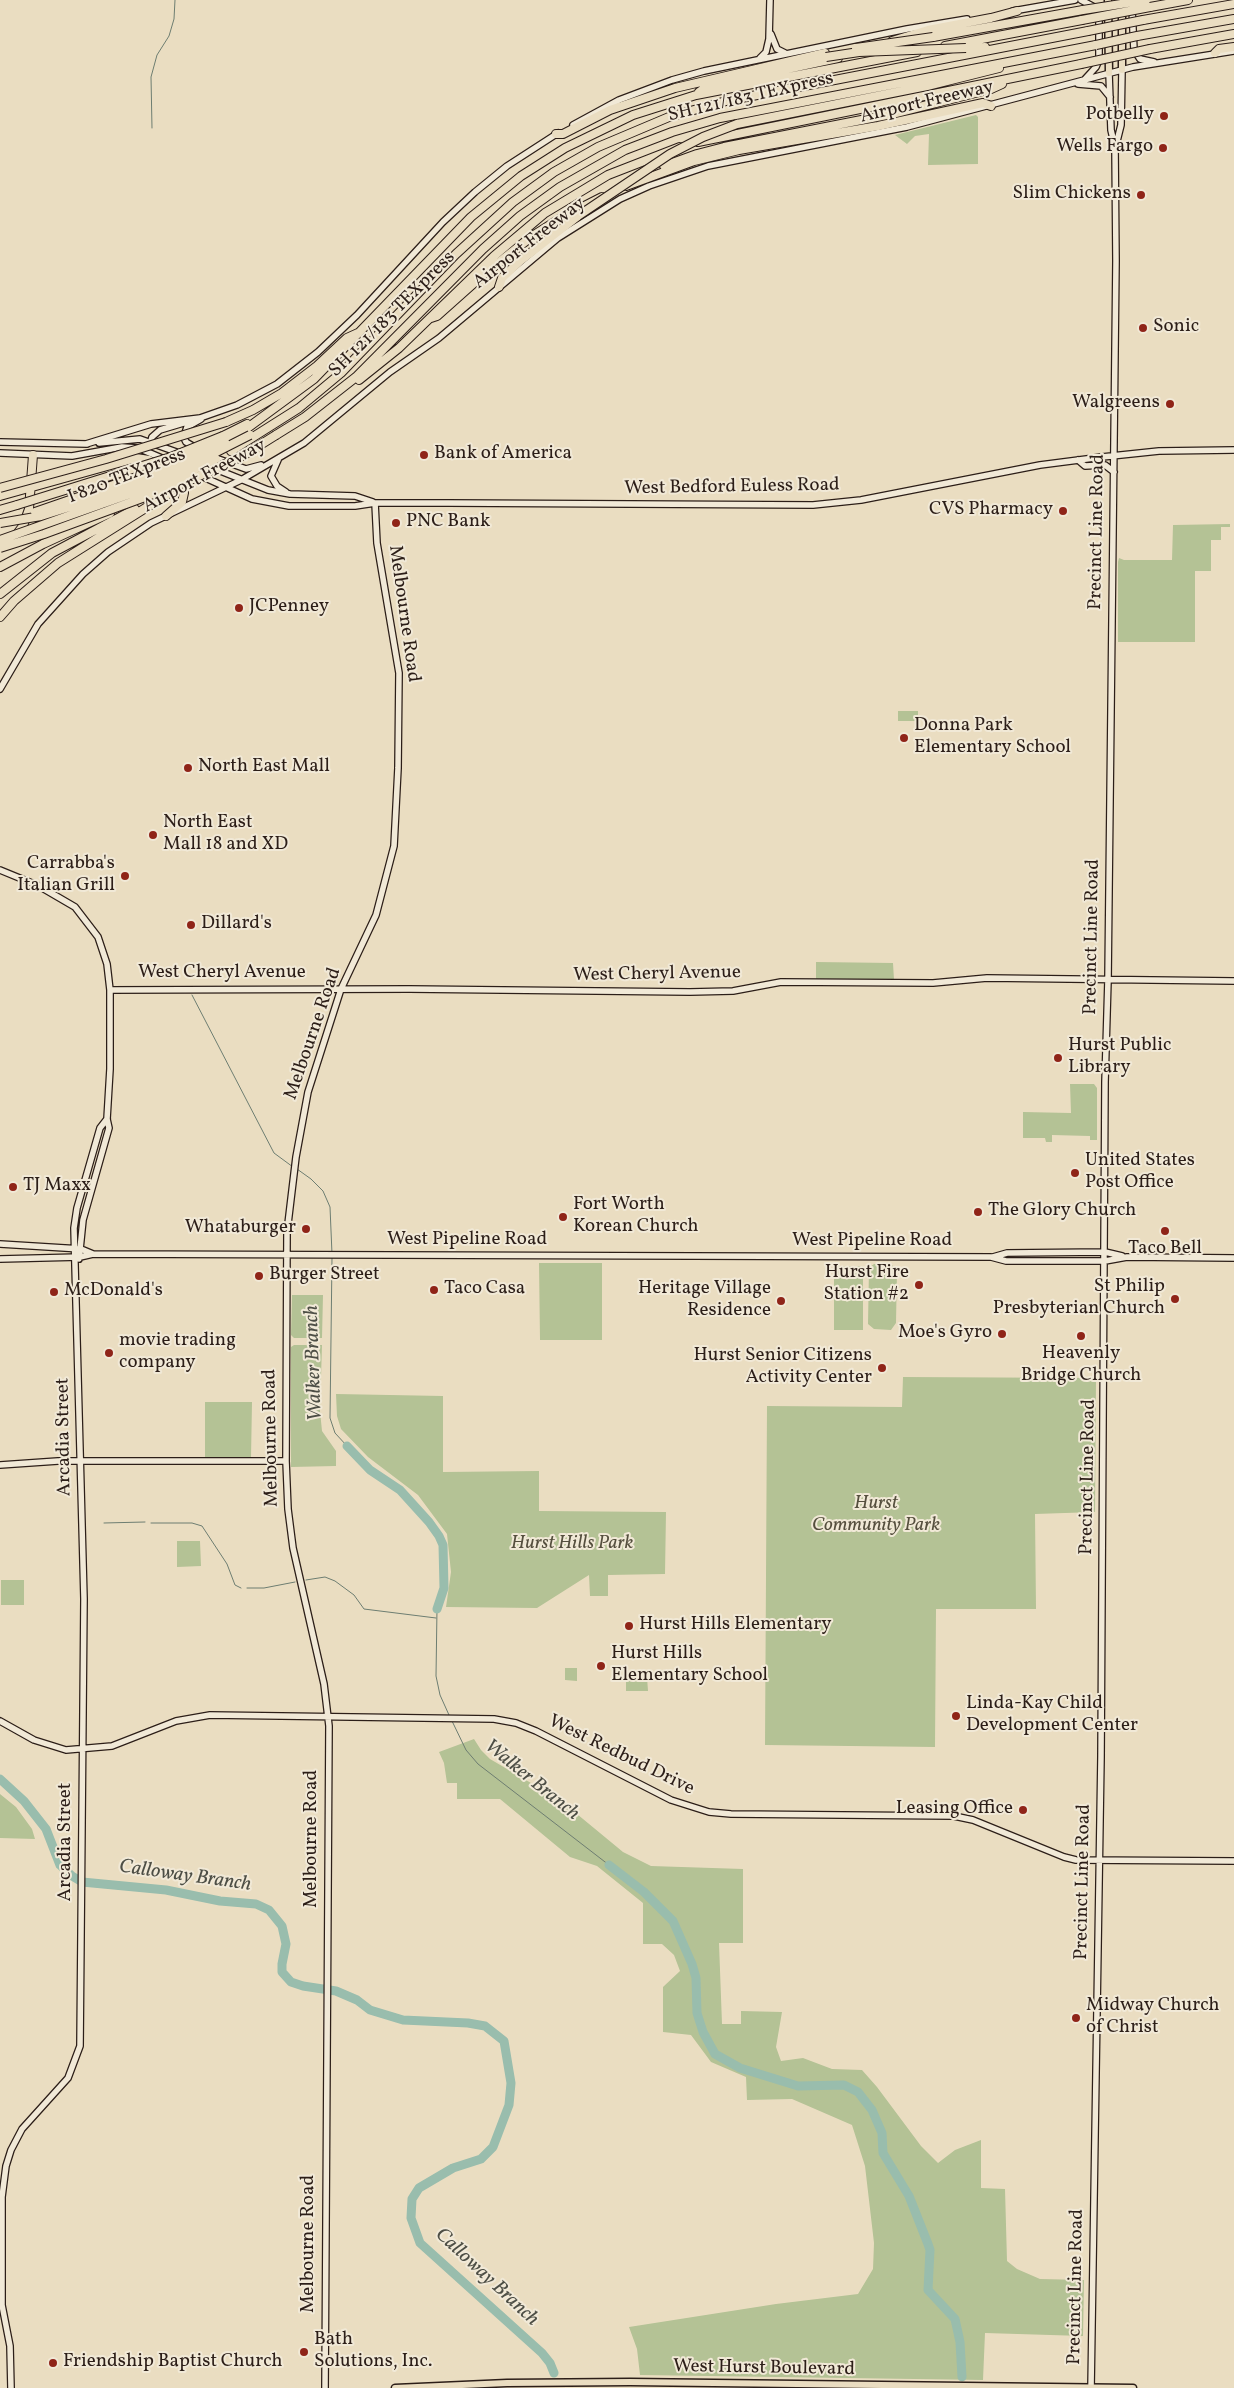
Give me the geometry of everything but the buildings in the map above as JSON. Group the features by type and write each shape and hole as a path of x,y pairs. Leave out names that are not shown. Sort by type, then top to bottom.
{"highway":[{"name":"Airport Freeway","path":"0,524 177,463 256,421 314,379 362,332 453,235 492,199 521,176 565,148 610,125 656,107 696,95 1082,20 1148,3 1188,0"},
{"path":"556,134 563,134 610,110 715,77 807,58 1083,10 1148,3"},
{"path":"825,55 1020,44 1234,4"},
{"path":"696,95 708,86 846,57 921,32 1017,11"},
{"name":"SH 121/183 TEXpress","path":"186,482 244,455 305,417 340,391 373,362 483,249 520,216 574,178 633,147 672,132 720,118 1137,36 1234,19"},
{"name":"Airport Freeway","path":"0,617 14,601 58,563 171,492 266,444 345,392 399,348 427,319 538,218 586,186 631,164 677,147 709,139 1150,49 1234,34"},
{"name":"SH 121/183 TEXpress","path":"261,433 299,408 341,373 456,254 513,202 554,172 621,136 669,117 726,101 1020,44"},
{"path":"1215,53 1219,49 1234,47"},
{"path":"499,287 502,278 557,231 670,154 703,137 737,124 955,79 994,69 1024,58"},
{"path":"578,216 642,177 673,162 716,149 892,114 991,89 1014,78"},
{"path":"427,319 437,316 483,275 531,237 561,218 605,195 651,176 694,161 739,150 878,126 983,103 991,106"},
{"path":"0,488 106,459 226,422 253,410 282,393 317,366 347,338 362,332"},
{"path":"0,524 41,516 101,497 193,464 250,435 261,433"},
{"name":"I 820 TEXpress","path":"0,540 178,477 231,451 261,433"},
{"path":"0,510 224,439"},
{"path":"0,547 23,526 29,509 33,455"},
{"path":"0,496 136,458 149,460 181,485 184,493 182,502 166,516"},
{"path":"0,594 33,566 72,541 159,498 186,482"},
{"name":"I 820 TEXpress","path":"0,547 186,482"},
{"path":"0,567 43,544 106,515 171,492"}],"main road":[{"path":"756,60 766,52 770,32 770,0"},
{"path":"279,457 246,469 202,452 184,438 187,427 277,384 298,368 357,314 462,204 507,166 556,134 619,100 697,73 907,29 1075,0"},
{"path":"1081,0 1096,8 1099,14 1099,60 1096,67 1085,79"},
{"name":"Precinct Line Road","path":"1090,2388 1101,1757 1105,1082 1114,472 1115,147 1111,130 1108,0"},
{"name":"Precinct Line Road","path":"1115,147 1121,125 1122,0"},
{"path":"1140,0 1131,10 1134,50 1140,59 1156,63"},
{"path":"770,32 777,50 790,53"},
{"name":"Airport Freeway","path":"0,689 38,624 83,574 129,537 223,486 241,480 326,426 390,372 439,338 558,238 620,199 678,175 708,166 907,126 991,106 1122,70 1234,51"},
{"path":"1068,84 1101,86 1110,97"},
{"path":"150,452 151,442 155,434 160,430 207,416"},
{"path":"86,444 156,423 199,418"},
{"name":"West Bedford Euless Road","path":"0,442 86,444 140,439 268,490 290,494 355,496 375,503"},
{"path":"33,455 36,444"},
{"name":"West Bedford Euless Road","path":"0,453 85,455 122,447 138,448 252,499 280,505 355,506 375,503 822,504 861,500 1040,465 1114,455 1168,451 1234,450"},
{"path":"279,457 271,471 272,481 290,494"},
{"path":"1078,460 1085,466 1105,466 1114,472"},
{"name":"Melbourne Road","path":"325,2388 328,1718 319,1658 290,1529 286,1461 287,1224 308,1092 341,989 377,912 390,865 396,824 399,673 377,543 375,503"},
{"path":"0,870 57,894 80,913 98,937 107,964 110,990 110,1078 107,1120 109,1128 83,1220 80,1249 77,1257"},
{"name":"West Cheryl Avenue","path":"110,990 341,989 708,992 733,991 781,982 934,983 987,978 1234,981"},
{"path":"77,1257 74,1249 77,1208 100,1128 107,1120"},
{"name":"West Pipeline Road","path":"0,1244 80,1249 93,1254"},
{"name":"West Pipeline Road","path":"0,1259 77,1257 93,1254 991,1257 1007,1253 1105,1252 1127,1258"},
{"name":"Arcadia Street","path":"11,2388 10,2346 2,2305 4,2179 8,2158 16,2138 62,2086 78,2055 81,2036 84,1599 77,1257"},
{"name":"West Pipeline Road","path":"991,1257 1006,1261 1234,1258"},
{"path":"0,1465 81,1461 286,1461"},
{"name":"West Redbud Drive","path":"0,1721 51,1747 66,1750 83,1750 112,1746 176,1721 210,1714 328,1718 494,1719 526,1726 671,1800 709,1812 731,1814 954,1816 980,1823 1064,1857 1098,1861 1234,1861"},
{"name":"West Hurst Boulevard","path":"395,2388 506,2383 621,2382 1133,2388"}],"green space":[{"path":"976,115 978,117 978,164 928,165 929,134 915,136 907,144 895,135"},
{"path":"1230,524 1230,527 1221,527 1221,540 1211,540 1211,571 1195,571 1195,642 1118,642 1119,558 1124,560 1172,560 1173,525"},
{"path":"898,711 918,711 918,721 898,721"},
{"path":"816,962 893,963 894,980 816,979"},
{"path":"1070,1084 1094,1084 1097,1088 1097,1140 1090,1140 1090,1136 1052,1135 1052,1142 1046,1142 1045,1138 1023,1138 1023,1112 1071,1113"},
{"path":"539,1263 602,1263 602,1340 540,1340"},
{"path":"874,1264 891,1264 897,1270 896,1323 891,1330 874,1329 868,1324 869,1268"},
{"path":"834,1266 863,1266 863,1330 834,1330"},
{"path":"292,1295 323,1295 322,1338 294,1338 291,1335"},
{"path":"294,1345 322,1345 320,1411 322,1431 336,1451 336,1466 291,1467 291,1347"},
{"name":"Hurst Community Park","path":"903,1377 1096,1378 1095,1512 1035,1514 1036,1609 936,1609 935,1747 765,1745 767,1406 902,1407"},
{"name":"Hurst Hills Park","path":"336,1394 443,1396 443,1472 539,1471 539,1511 666,1512 665,1574 608,1575 608,1596 590,1596 589,1575 537,1608 446,1607 451,1572 447,1534 418,1495 368,1457 341,1429 337,1416"},
{"path":"205,1402 252,1402 251,1458 205,1457"},
{"path":"177,1541 200,1541 201,1566 177,1567"},
{"path":"1,1580 24,1580 24,1605 1,1605"},
{"path":"565,1668 577,1668 577,1681 565,1680"},
{"path":"626,1677 647,1677 648,1691 626,1691"},
{"path":"474,1739 490,1759 560,1800 623,1852 651,1866 743,1869 743,1943 719,1943 722,2024 741,2024 741,2011 782,2012 776,2047 781,2061 803,2058 832,2069 862,2070 921,2146 938,2163 955,2150 981,2140 981,2188 1005,2189 1007,2261 1017,2269 1040,2279 1084,2280 1083,2336 985,2333 983,2380 640,2375 637,2349 629,2327 776,2304 858,2294 873,2269 874,2243 865,2166 852,2125 792,2099 747,2100 746,2077 711,2062 691,2035 663,2032 663,1987 680,1971 674,1955 662,1944 643,1944 643,1903 597,1866 570,1857 500,1799 457,1799 457,1783 447,1783 444,1763 439,1752"},
{"path":"0,1794 16,1807 32,1829 35,1839 0,1838"}],"waterway":[{"name":"Walker Branch","path":"152,128 151,77 157,55 169,36 174,19 175,0"},
{"name":"Walker Branch","path":"192,995 274,1153 293,1167"},
{"name":"Walker Branch","path":"297,1169 323,1191 330,1207 332,1254"},
{"name":"Walker Branch","path":"332,1258 330,1418 335,1433 347,1446"},
{"name":"Walker Branch","path":"347,1446 370,1470 400,1490 439,1536 443,1545 444,1588 437,1609"},
{"path":"104,1523 145,1522"},
{"path":"151,1523 192,1523 202,1526 227,1564 235,1585 241,1588"},
{"path":"306,1580 325,1577 335,1581 354,1595 364,1609 436,1618"},
{"path":"247,1588 264,1588 295,1582"},
{"name":"Walker Branch","path":"437,1609 436,1676 440,1695 449,1715"},
{"name":"Walker Branch","path":"452,1721 466,1750 478,1764 609,1865"},
{"name":"Calloway Branch","path":"0,1779 24,1801 46,1829 60,1865 82,1882 166,1890 220,1901 256,1904 269,1910 282,1926 286,1944 282,1972 291,1982 303,1986 336,1991 357,2000 370,2010 403,2020 468,2023 485,2026 504,2041 511,2083 509,2105 493,2147 481,2159 453,2168 419,2188 412,2199 411,2218 420,2243 542,2353 550,2363 554,2373"},
{"name":"Walker Branch","path":"609,1865 644,1892 673,1921 692,1964 696,1978 697,2013 703,2032 715,2054 740,2068 798,2086 844,2085 858,2092 872,2110 882,2133 883,2153 909,2196 930,2250 928,2290 955,2319 960,2342 962,2377"}],"place":[{"name":"Potbelly","path":"1164,116"},
{"name":"Wells Fargo","path":"1163,148"},
{"name":"Slim Chickens","path":"1141,195"},
{"name":"Sonic","path":"1143,328"},
{"name":"Walgreens","path":"1170,404"},
{"name":"Bank of America","path":"424,455"},
{"name":"CVS Pharmacy","path":"1063,511"},
{"name":"PNC Bank","path":"396,523"},
{"name":"JCPenney","path":"239,608"},
{"name":"Donna Park Elementary School","path":"904,738"},
{"name":"North East Mall","path":"188,768"},
{"name":"North East Mall 18 and XD","path":"153,835"},
{"name":"Carrabba's Italian Grill","path":"125,876"},
{"name":"Dillard's","path":"191,925"},
{"name":"Hurst Public Library","path":"1058,1058"},
{"name":"United States Post Office","path":"1075,1173"},
{"name":"TJ Maxx","path":"13,1187"},
{"name":"The Glory Church","path":"978,1212"},
{"name":"Fort Worth Korean Church","path":"563,1217"},
{"name":"Whataburger","path":"306,1229"},
{"name":"Taco Bell","path":"1165,1231"},
{"name":"Burger Street","path":"259,1276"},
{"name":"Hurst Fire Station #2","path":"919,1285"},
{"name":"Taco Casa","path":"434,1290"},
{"name":"McDonald's","path":"54,1292"},
{"name":"St Philip Presbyterian Church","path":"1175,1299"},
{"name":"Heritage Village Residence","path":"781,1301"},
{"name":"Moe's Gyro","path":"1002,1334"},
{"name":"Heavenly Bridge Church","path":"1081,1336"},
{"name":"movie trading company","path":"109,1353"},
{"name":"Hurst Senior Citizens Activity Center","path":"882,1368"},
{"name":"Hurst Hills Elementary","path":"629,1626"},
{"name":"Hurst Hills Elementary School","path":"601,1666"},
{"name":"Linda-Kay Child Development Center","path":"956,1716"},
{"name":"Leasing Office","path":"1023,1810"},
{"name":"Midway Church of Christ","path":"1076,2018"},
{"name":"Bath Solutions, Inc.","path":"304,2352"},
{"name":"Friendship Baptist Church","path":"53,2363"}]}
